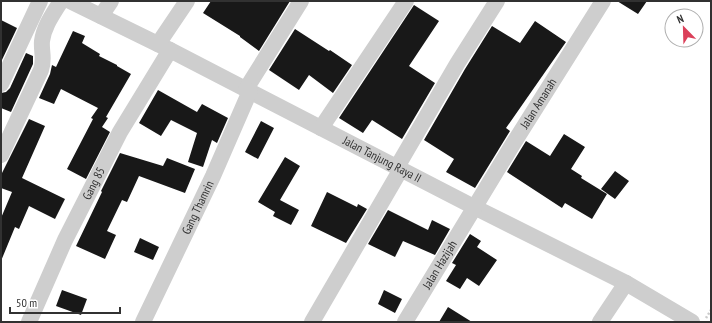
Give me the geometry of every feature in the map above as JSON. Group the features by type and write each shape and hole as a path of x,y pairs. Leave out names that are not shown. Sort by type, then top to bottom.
{"street":[{"path":"1,84 40,1"},
{"path":"1,155 44,63 42,43 45,28 61,1"},
{"name":"Jalan Tanjung Raya II","path":"70,1 164,47 474,207 626,283 692,322"},
{"path":"101,16 111,1"},
{"name":"Gang 85","path":"29,322 65,240 187,1"},
{"name":"Gang Thamrin","path":"143,322 213,176 248,90 301,1"},
{"path":"321,128 406,1"},
{"path":"312,322 457,64 497,1"},
{"name":"Jalan Amanah","path":"474,207 603,1"},
{"name":"Jalan Hazijah","path":"405,322 474,207"},
{"path":"600,322 626,283"}],"building":[{"path":"211,1 290,1 259,51 240,36 203,13"},
{"path":"617,1 647,1 638,14"},
{"path":"414,5 439,21 409,66 435,83 402,139 372,120 363,133 339,118"},
{"path":"1,20 17,28 1,62"},
{"path":"535,21 566,42 506,128 510,131 475,188 446,172 454,159 424,140 492,26 520,43"},
{"path":"295,29 352,65 333,93 309,75 299,90 269,70"},
{"path":"73,31 85,36 82,43 100,54 99,56 131,74 106,117 108,118 102,127 110,132 86,179 67,169 93,119 91,118 98,108 61,89 54,104 39,98 50,74 52,65 56,67"},
{"path":"26,53 33,56 33,64 11,112 1,108 1,93 6,92 10,88"},
{"path":"158,90 197,112 202,104 228,118 217,143 212,140 203,167 188,162 197,133 171,120 161,136 139,123"},
{"path":"29,119 45,126 22,178 65,199 55,219 29,206 19,229 15,227 1,261 1,218 12,192 1,188 1,175"},
{"path":"261,121 274,128 258,159 245,152"},
{"path":"564,134 585,147 571,169 582,176 581,178 607,194 592,219 565,203 562,208 507,172 526,141 550,156"},
{"path":"120,153 163,166 167,158 195,169 185,193 139,176 127,202 122,200 107,231 116,235 105,259 76,246"},
{"path":"285,157 300,166 280,200 299,210 291,225 273,216 275,212 258,202"},
{"path":"615,171 629,181 615,199 601,189"},
{"path":"327,192 357,207 358,204 367,209 346,243 311,226"},
{"path":"388,210 428,230 432,220 450,229 435,255 403,241 395,257 368,244"},
{"path":"470,234 481,241 477,247 497,260 479,286 467,278 460,289 446,281 456,265 452,263"},
{"path":"140,238 159,247 153,260 134,252"},
{"path":"62,290 87,299 81,315 56,306"},
{"path":"384,290 402,299 395,313 378,304"},
{"path":"448,307 472,322 439,322"}]}
